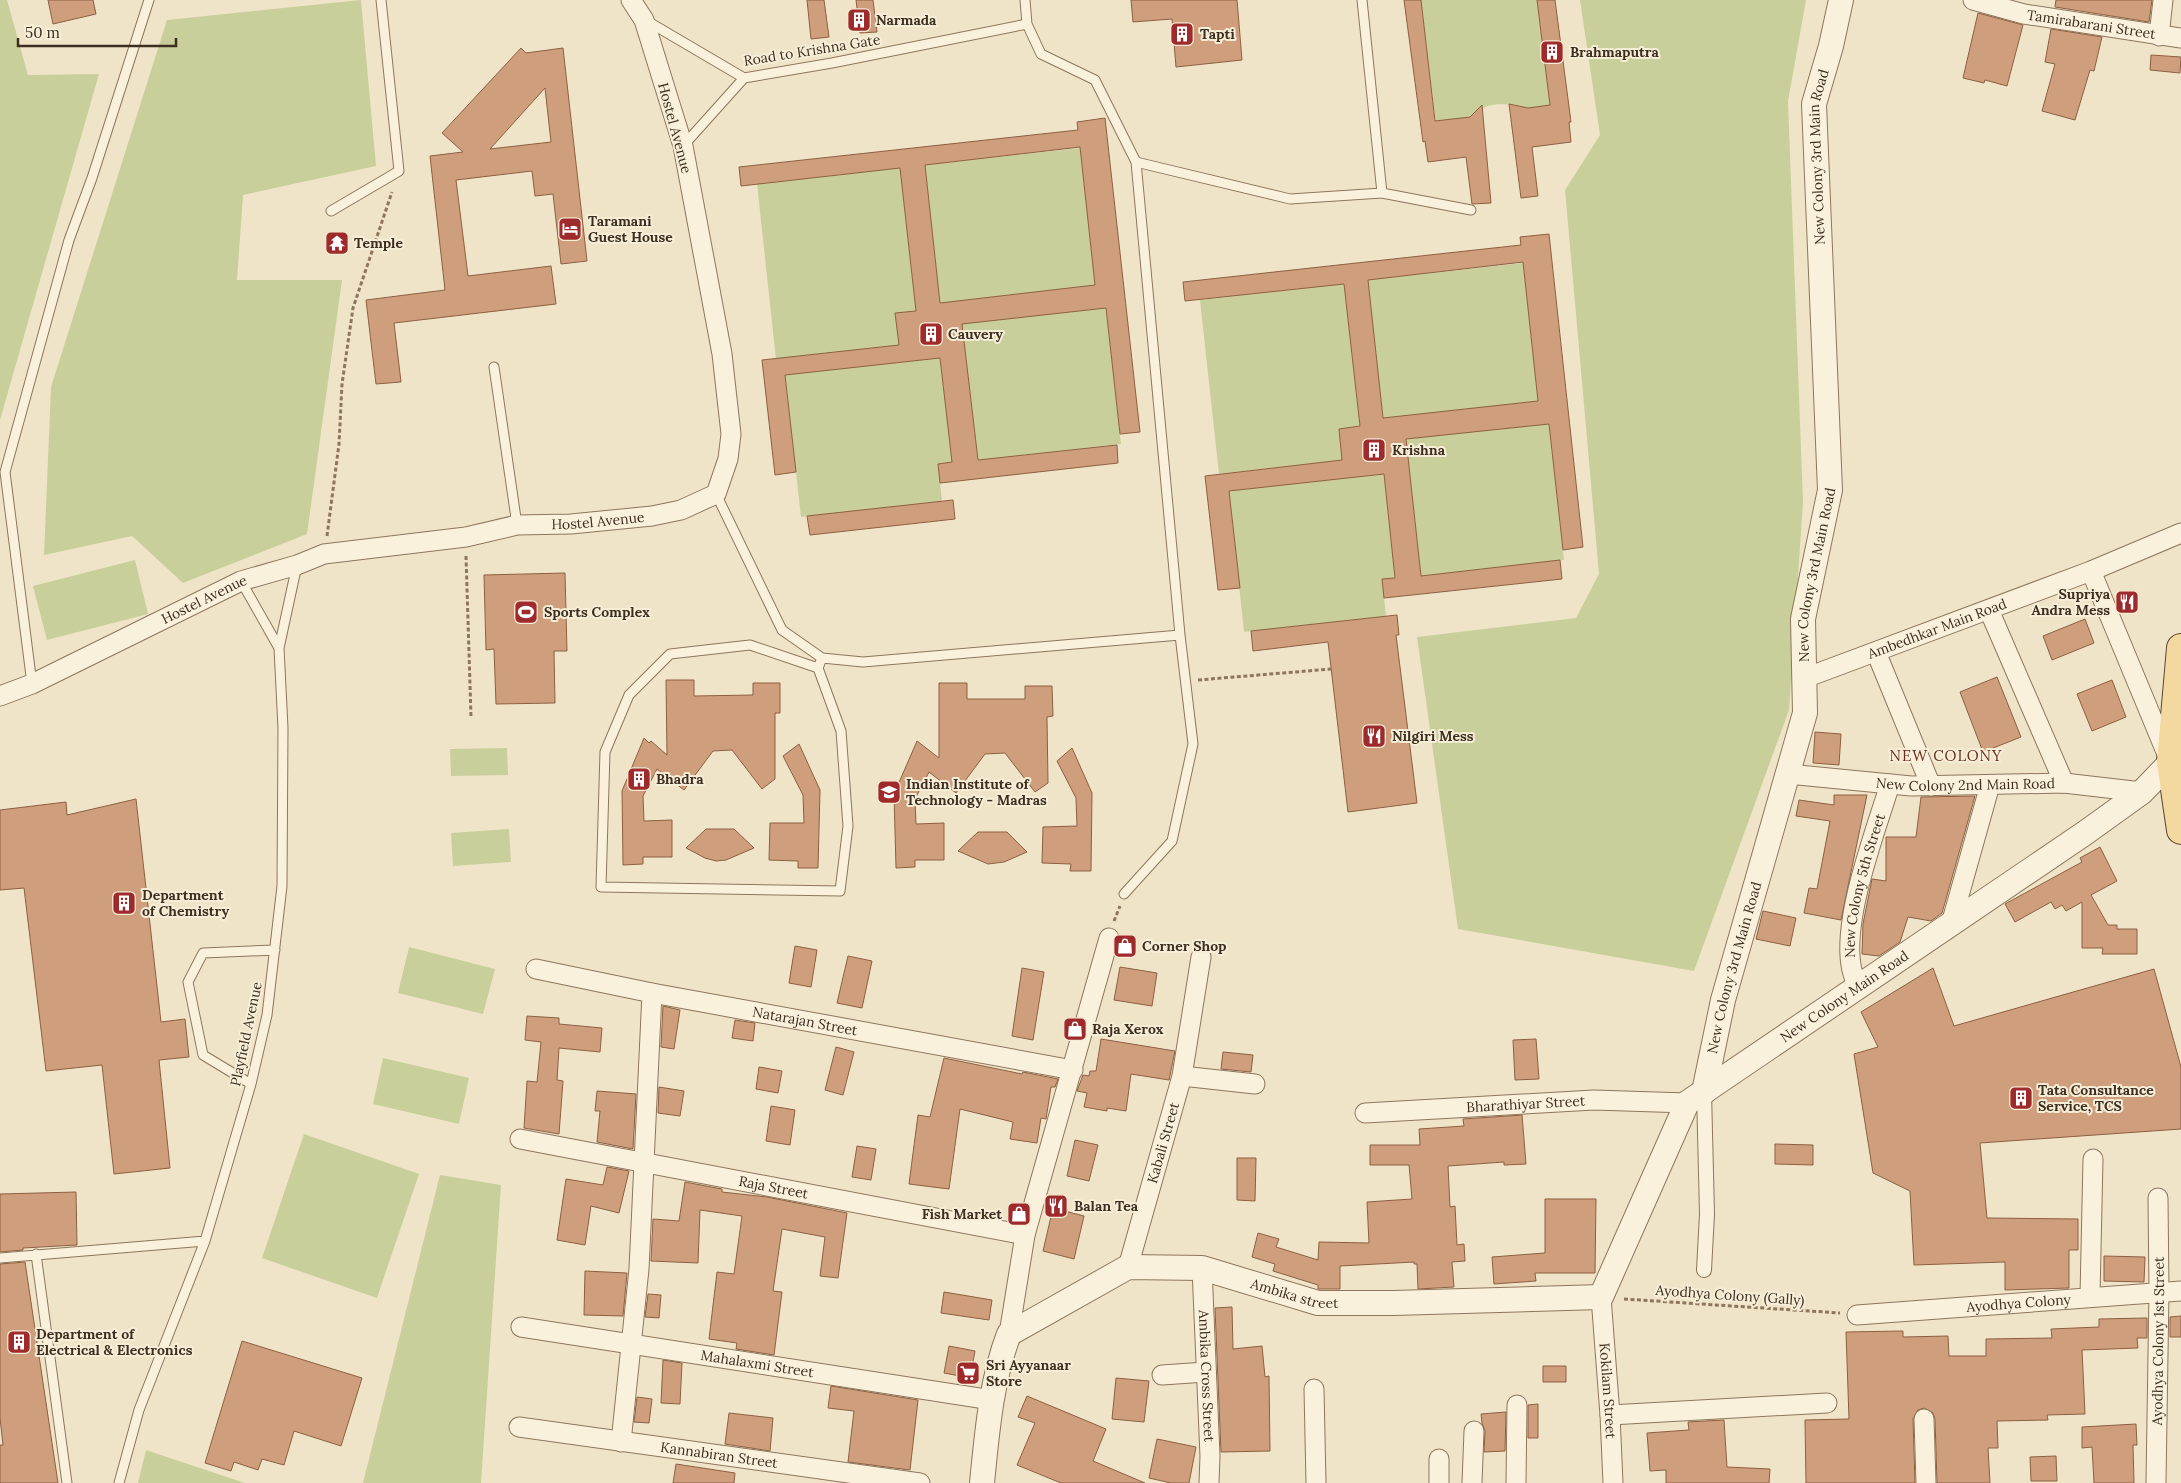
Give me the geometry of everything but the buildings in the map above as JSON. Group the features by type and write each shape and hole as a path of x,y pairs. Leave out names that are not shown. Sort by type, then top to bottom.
{"main road":[{"path":"2181,648 2171,762 2181,830"}],"street":[{"name":"Hostel Avenue","path":"0,696 32,684 241,581 297,565 324,554 466,538 517,526 571,524 652,516 681,510 716,494 728,460 731,434 722,354 683,146 644,20 631,0"},
{"name":"New Colony 3rd Main Road","path":"1695,1098 1805,713 1803,619 1830,490 1814,104 1831,46 1841,0"},
{"name":"Tamirabarani Street","path":"1973,0 2024,14 2181,38"},
{"path":"2159,36 2163,0"},
{"name":"Ambedhkar Main Road","path":"1805,678 2091,571 2181,533"},
{"path":"2091,571 2171,762"},
{"path":"1989,610 2064,783"},
{"path":"1876,652 1931,786"},
{"name":"New Colony Main Road","path":"1695,1098 2142,792 2171,762"},
{"name":"New Colony 2nd Main Road","path":"1788,774 1931,786 2064,783 2142,792"},
{"name":"New Colony 5th Street","path":"1858,988 1851,965 1850,931 1863,872 1890,784"},
{"path":"1951,924 1990,786"},
{"path":"982,1483 992,1400 1004,1347 1009,1334 1026,1235 1109,938"},
{"name":"Kabali Street","path":"1128,1267 1182,1076 1202,957"},
{"name":"Natarajan Street","path":"536,969 652,993 1073,1070"},
{"path":"621,1442 638,1269 652,993"},
{"path":"1182,1076 1255,1084"},
{"path":"1695,1098 1707,1214 1704,1270"},
{"path":"1601,1297 1695,1098"},
{"name":"Bharathiyar Street","path":"1365,1113 1594,1100 1695,1098"},
{"name":"Raja Street","path":"520,1138 1026,1235"},
{"path":"2090,1296 2093,1159"},
{"name":"Ayodhya Colony 1st Street","path":"2156,1483 2159,1291 2158,1198"},
{"path":"1009,1334 1128,1267"},
{"name":"Ambika street","path":"1128,1267 1202,1268 1318,1302 1393,1303 1601,1297"},
{"name":"Ambika Cross Street","path":"1202,1268 1210,1456 1209,1483"},
{"name":"Ayodhya Colony","path":"1858,1314 2159,1291 2181,1291"},
{"name":"Kokilam Street","path":"1601,1297 1613,1483"},
{"name":"Mahalaxmi Street","path":"522,1327 992,1400"},
{"path":"1162,1375 1206,1372"},
{"path":"1314,1389 1316,1483"},
{"path":"1610,1415 1827,1404"},
{"path":"1516,1483 1517,1405"},
{"path":"1924,1418 1926,1483"},
{"name":"Kannabiran Street","path":"519,1427 920,1483"},
{"path":"1472,1483 1474,1431"},
{"path":"1439,1459 1439,1483"}],"lane":[{"path":"32,684 3,472 69,240 92,178 149,0"},
{"path":"331,211 399,170 381,0"},
{"path":"1025,0 1027,24 1041,54 1095,80 1136,162 1180,634 1193,744 1172,841 1124,894"},
{"path":"1362,0 1382,193"},
{"name":"Road to Krishna Gate","path":"644,20 744,78 832,63 1027,24"},
{"path":"683,146 744,78"},
{"path":"1136,162 1290,199 1382,193 1471,210"},
{"path":"494,367 517,526"},
{"path":"716,494 782,630 822,658 863,662 1180,634"},
{"path":"279,648 297,565"},
{"name":"Playfield Avenue","path":"119,1483 139,1410 205,1241 251,1084 267,1015 282,886 283,728 279,648 241,581"},
{"path":"818,668 750,645 670,654 630,695 605,752 601,887 840,891 848,826 841,731 818,668 822,658"},
{"path":"251,1084 203,1055 188,982 202,953 275,950"},
{"path":"0,1258 205,1241"},
{"path":"36,1254 68,1483"}],"path":[{"path":"324,554 339,444 342,384 353,308 399,170"},
{"path":"466,538 471,717"},
{"path":"1185,682 1331,668"},
{"path":"1109,938 1124,894"},
{"name":"Ayodhya Colony (Gally)","path":"1601,1297 1858,1314"}],"green space":[{"path":"0,0 7,0 28,75 99,74 0,420"},
{"path":"361,0 376,166 243,195 237,280 342,280 307,534 183,583 132,536 44,555 51,387 167,20"},
{"path":"1421,0 1537,0 1552,120 1518,109 1517,106 1495,105 1484,107 1474,113 1474,116 1462,118 1463,130 1437,133"},
{"path":"1580,0 1806,0 1788,101 1803,502 1789,710 1694,971 1458,929 1417,637 1576,618 1599,574 1565,190 1600,135"},
{"path":"1080,148 1095,285 940,303 925,165"},
{"path":"900,168 916,311 895,314 899,345 776,359 757,184"},
{"path":"1523,263 1538,401 1383,418 1368,280"},
{"path":"1344,284 1360,426 1339,429 1342,460 1219,474 1200,300"},
{"path":"1106,308 1121,444 978,460 962,324"},
{"path":"940,358 952,462 938,464 942,501 801,517 785,375"},
{"path":"1549,424 1564,560 1421,576 1406,439"},
{"path":"1384,474 1395,578 1382,579 1386,616 1244,632 1229,491"},
{"path":"135,560 148,614 47,640 33,586"},
{"path":"507,748 508,775 451,776 450,749"},
{"path":"509,829 511,862 453,866 451,833"},
{"path":"409,947 495,969 483,1014 398,993"},
{"path":"383,1058 469,1078 459,1124 373,1104"},
{"path":"304,1134 419,1174 377,1298 262,1258"},
{"path":"440,1175 501,1185 481,1483 363,1483"},
{"path":"146,1450 245,1483 138,1483"}],"place":[{"name":"Narmada","path":"859,20"},
{"name":"Tapti","path":"1182,34"},
{"name":"Brahmaputra","path":"1552,52"},
{"name":"Taramani Guest House","path":"570,229"},
{"name":"Temple","path":"337,243"},
{"name":"Cauvery","path":"931,334"},
{"name":"Krishna","path":"1374,450"},
{"name":"Supriya Andra Mess","path":"2127,602"},
{"name":"Sports Complex","path":"526,612"},
{"name":"Nilgiri Mess","path":"1374,736"},
{"name":"Bhadra","path":"639,779"},
{"name":"Indian Institute of Technology - Madras","path":"889,792"},
{"name":"Department of Chemistry","path":"124,903"},
{"name":"Corner Shop","path":"1125,946"},
{"name":"Raja Xerox","path":"1075,1029"},
{"name":"Tata Consultance Service, TCS","path":"2021,1098"},
{"name":"Balan Tea","path":"1056,1206"},
{"name":"Fish Market","path":"1019,1214"},
{"name":"Department of Electrical & Electronics","path":"19,1342"},
{"name":"Sri Ayyanaar Store","path":"968,1373"}],"district":[{"name":"NEW COLONY","path":"1946,755"}]}
